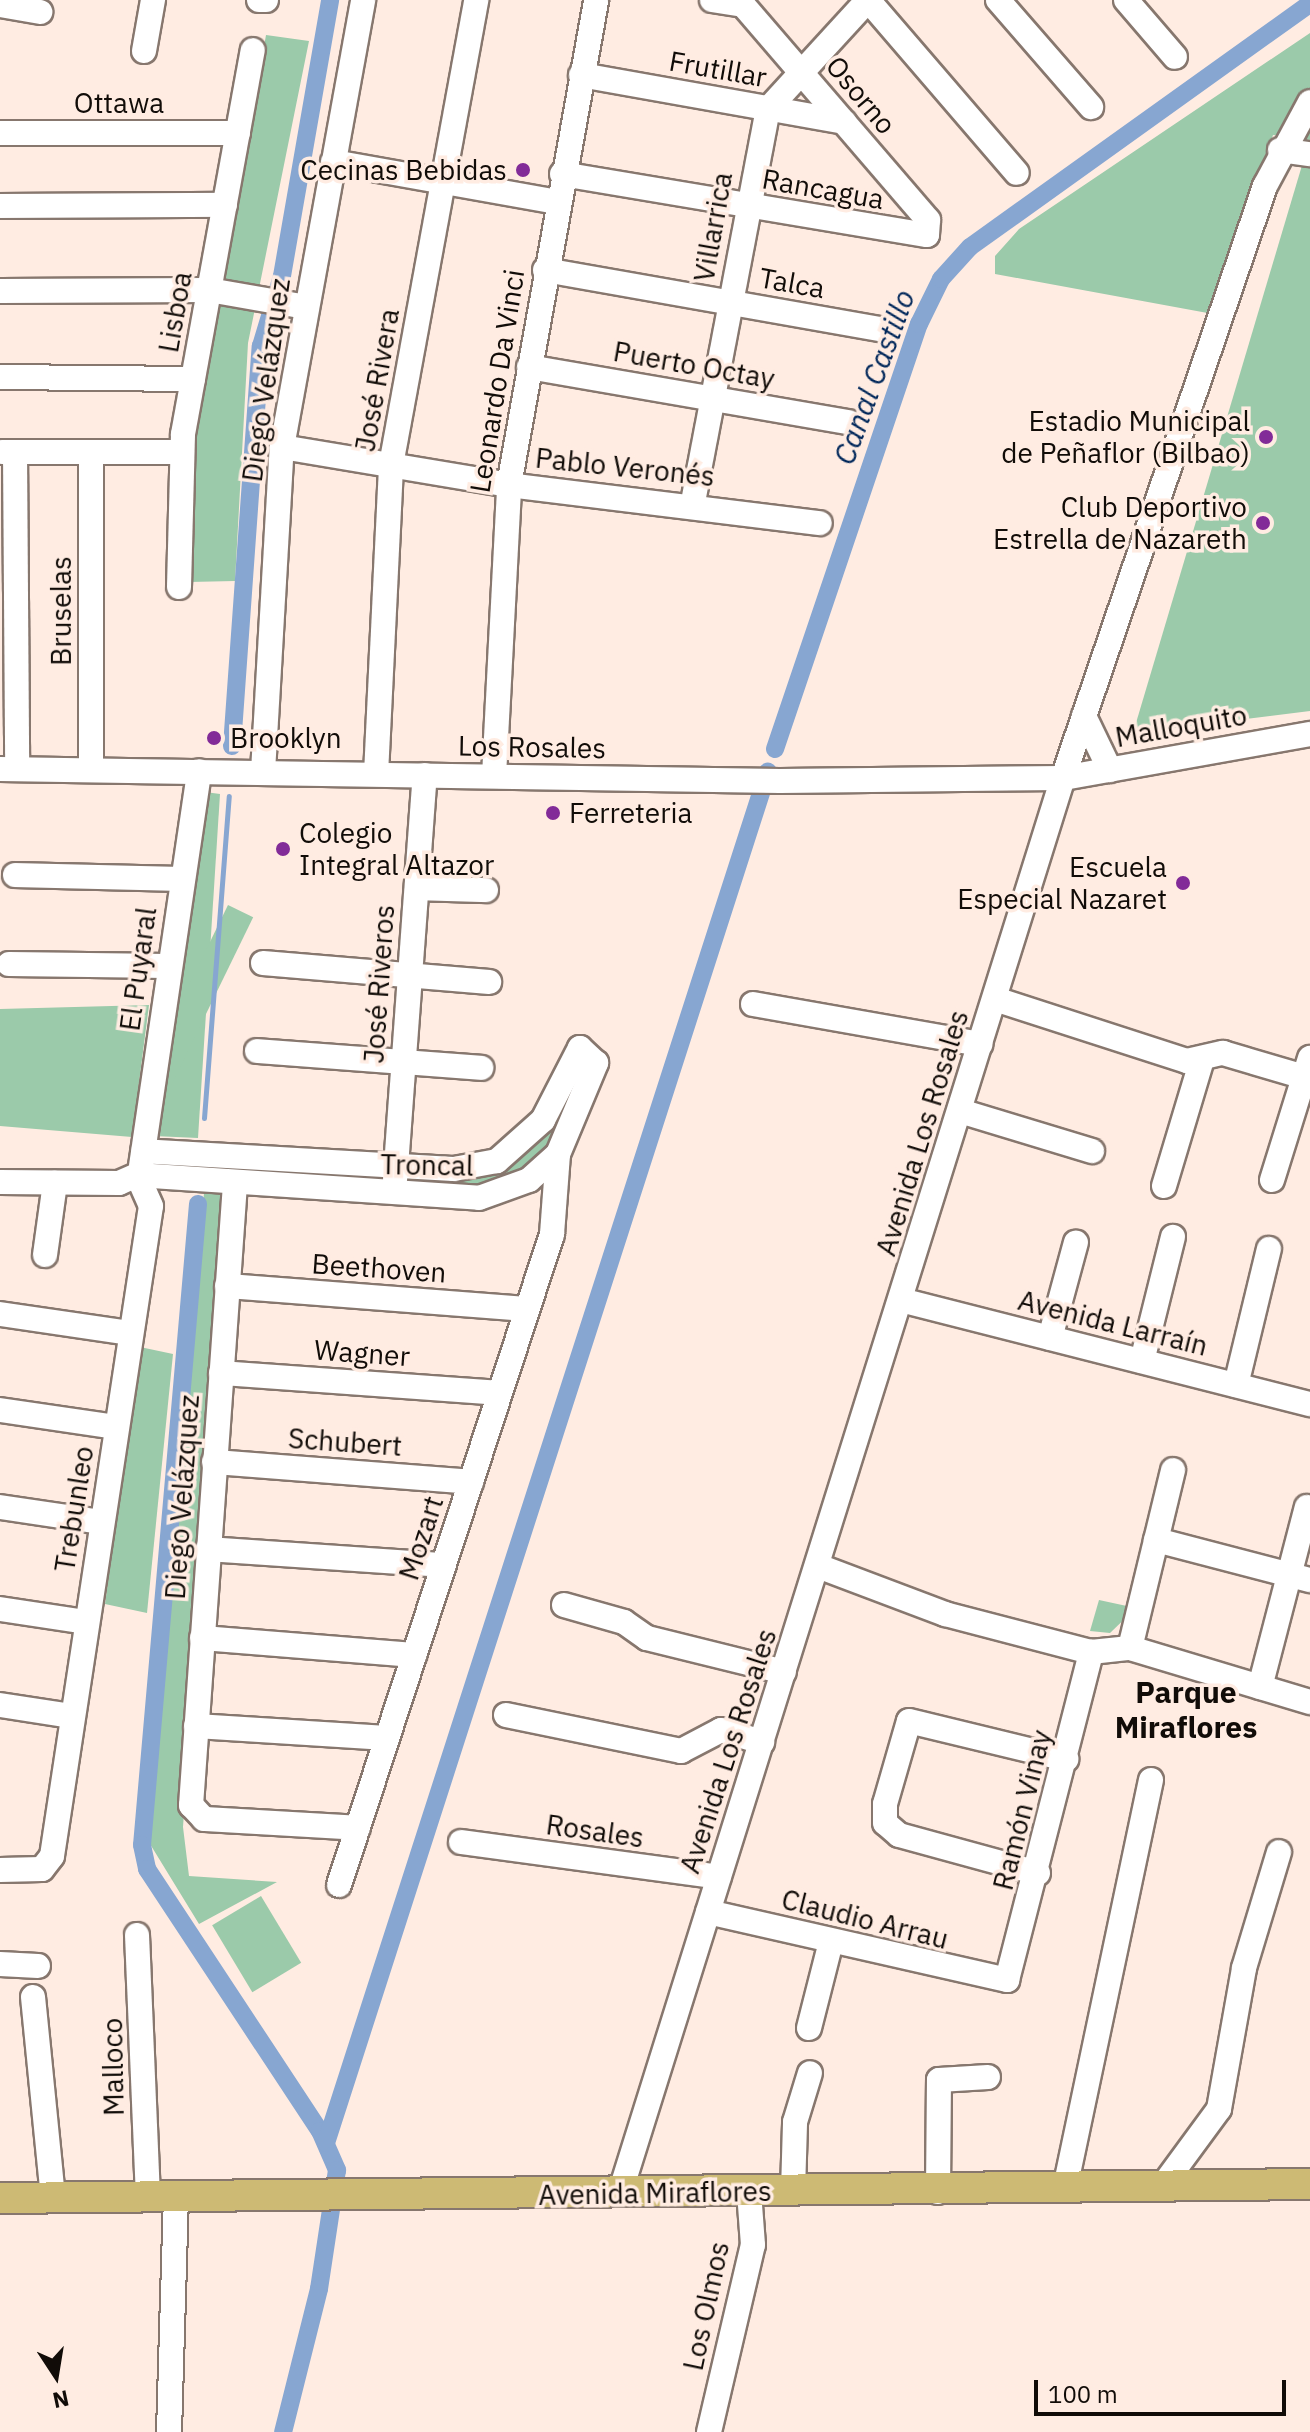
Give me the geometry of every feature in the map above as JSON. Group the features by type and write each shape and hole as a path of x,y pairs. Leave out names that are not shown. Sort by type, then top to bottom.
{"main road":[{"name":"Avenida Miraflores","path":"0,2198 938,2192 1310,2184"}],"street":[{"path":"144,51 153,0"},
{"name":"Diego Velázquez","path":"263,772 282,447 299,306 333,162 363,0"},
{"name":"José Rivera","path":"376,774 391,465 476,0"},
{"name":"Leonardo Da Vinci","path":"494,776 509,485 562,174 596,0"},
{"path":"712,0 741,3"},
{"path":"868,0 1017,173"},
{"name":"Villarrica","path":"693,502 768,109 799,69 868,0"},
{"path":"998,0 1091,107"},
{"path":"1126,0 1175,57"},
{"name":"Osorno","path":"741,3 928,220 930,232"},
{"path":"0,5 40,14"},
{"name":"Lisboa","path":"179,587 180,452 253,50"},
{"name":"Frutillar","path":"581,75 844,122"},
{"name":"Avenida Los Rosales","path":"620,2193 1063,778 1280,150 1310,102"},
{"name":"Ottawa","path":"0,133 238,133"},
{"path":"1280,150 1310,154"},
{"path":"333,162 557,202"},
{"name":"Rancagua","path":"562,174 919,237 930,232"},
{"path":"0,206 225,205"},
{"name":"Talca","path":"545,270 886,330"},
{"path":"0,291 209,290 299,306"},
{"name":"Puerto Octay","path":"529,367 849,422"},
{"path":"0,377 193,379"},
{"name":"Pablo Veronés","path":"282,447 509,485 693,502 820,523"},
{"path":"9,769 8,452 180,452"},
{"name":"Bruselas","path":"91,452 91,769"},
{"path":"1084,716 1110,770"},
{"name":"Malloquito","path":"1063,778 1310,734"},
{"name":"Los Rosales","path":"9,769 747,781 1063,778"},
{"name":"El Puyaral","path":"137,1175 144,1151 168,966 199,771"},
{"name":"José Riveros","path":"393,1197 425,775"},
{"path":"15,875 181,879"},
{"path":"417,888 486,890"},
{"path":"263,963 489,982"},
{"path":"9,964 168,966"},
{"path":"995,999 1187,1061 1223,1053 1307,1068 1272,1180"},
{"path":"753,1004 981,1044"},
{"name":"Troncal","path":"0,1182 124,1183 137,1175 393,1197 464,1200 515,1187 558,1154 595,1068 585,1049 568,1062 526,1142 497,1161 454,1169 144,1151"},
{"path":"257,1051 481,1068"},
{"path":"1164,1186 1202,1059"},
{"path":"960,1111 1092,1151"},
{"name":"Mozart","path":"339,1885 527,1309 555,1209 558,1154"},
{"name":"Trebunleo","path":"0,1870 42,1869 52,1856 151,1206 137,1175"},
{"path":"45,1255 55,1183"},
{"name":"Diego Velázquez","path":"235,1184 196,1726 196,1814 358,1828"},
{"path":"515,1187 555,1209"},
{"path":"1142,1361 1173,1237"},
{"path":"1050,1338 1076,1242"},
{"path":"1236,1385 1269,1249"},
{"name":"Beethoven","path":"227,1286 527,1309"},
{"name":"Avenida Larraín","path":"901,1300 1310,1404"},
{"path":"0,1314 131,1333"},
{"name":"Wagner","path":"221,1373 499,1393"},
{"path":"0,1410 117,1427"},
{"name":"Schubert","path":"214,1462 471,1482"},
{"path":"1130,1648 1173,1470"},
{"path":"0,1507 102,1522"},
{"path":"1260,1687 1300,1577 1307,1507"},
{"path":"1156,1540 1300,1577"},
{"path":"208,1549 443,1565"},
{"path":"818,1566 945,1614 1091,1652 1130,1648 1310,1702"},
{"path":"564,1605 624,1622 647,1638 784,1672"},
{"path":"0,1609 86,1622"},
{"path":"202,1638 414,1655"},
{"name":"Ramón Vinay","path":"1007,1980 1038,1873 1091,1652"},
{"path":"0,1705 72,1716"},
{"path":"506,1715 681,1751 721,1730 762,1742"},
{"path":"1038,1873 891,1830 883,1814 902,1730 909,1721 926,1721 1066,1759"},
{"path":"196,1726 387,1738"},
{"path":"1065,2188 1151,1780"},
{"name":"Rosales","path":"461,1842 719,1877"},
{"path":"1161,2188 1219,2109 1244,1968 1279,1852"},
{"name":"Claudio Arrau","path":"708,1912 1007,1980"},
{"name":"Malloco","path":"137,1935 162,2198 169,2432"},
{"path":"809,2028 831,1942"},
{"path":"0,1964 38,1966"},
{"path":"33,1997 53,2197"},
{"path":"793,2191 795,2122 810,2073"},
{"path":"938,2192 941,2077 988,2077"},
{"name":"Los Olmos","path":"709,2432 753,2245 749,2192"}],"green space":[{"path":"1310,33 1310,140 1273,135 1213,314 995,274 995,256 1019,229"},
{"path":"266,35 309,41 248,343 235,581 189,582 193,451"},
{"name":"Estadio Municipal de Peñaflor (Bilbao)","path":"1303,162 1310,163 1310,711 1133,733"},
{"path":"205,792 220,794 198,1138 154,1136"},
{"path":"228,905 253,917 152,1125 127,1113"},
{"path":"149,1005 132,1137 0,1126 0,1009"},
{"path":"584,1058 552,1147 527,1168 466,1190 415,1184 417,1176 495,1164"},
{"path":"204,1193 228,1194 183,1827 189,1876 277,1882 199,1924 150,1844"},
{"path":"140,1347 173,1354 147,1613 105,1604"},
{"path":"1099,1600 1136,1608 1110,1633 1090,1631"},
{"path":"261,1896 301,1963 252,1992 212,1925"}],"waterway":[{"path":"232,746 261,346 282,276 330,0"},
{"name":"Canal Castillo","path":"775,749 919,324 941,279 970,247 1310,4"},
{"path":"326,2143 768,771"},
{"path":"204,1118 229,796"},
{"path":"198,1204 142,1845 147,1869 320,2131 337,2170 319,2289 283,2432"}],"place":[{"name":"Cecinas Bebidas","path":"523,170"},
{"name":"Estadio Municipal de Peñaflor (Bilbao)","path":"1266,437"},
{"name":"Club Deportivo Estrella de Nazareth","path":"1263,523"},
{"name":"Brooklyn","path":"214,738"},
{"name":"Ferreteria","path":"553,813"},
{"name":"Colegio Integral Altazor","path":"283,849"},
{"name":"Escuela Especial Nazaret","path":"1183,883"}],"district":[{"name":"Parque Miraflores","path":"1186,1709"}]}
